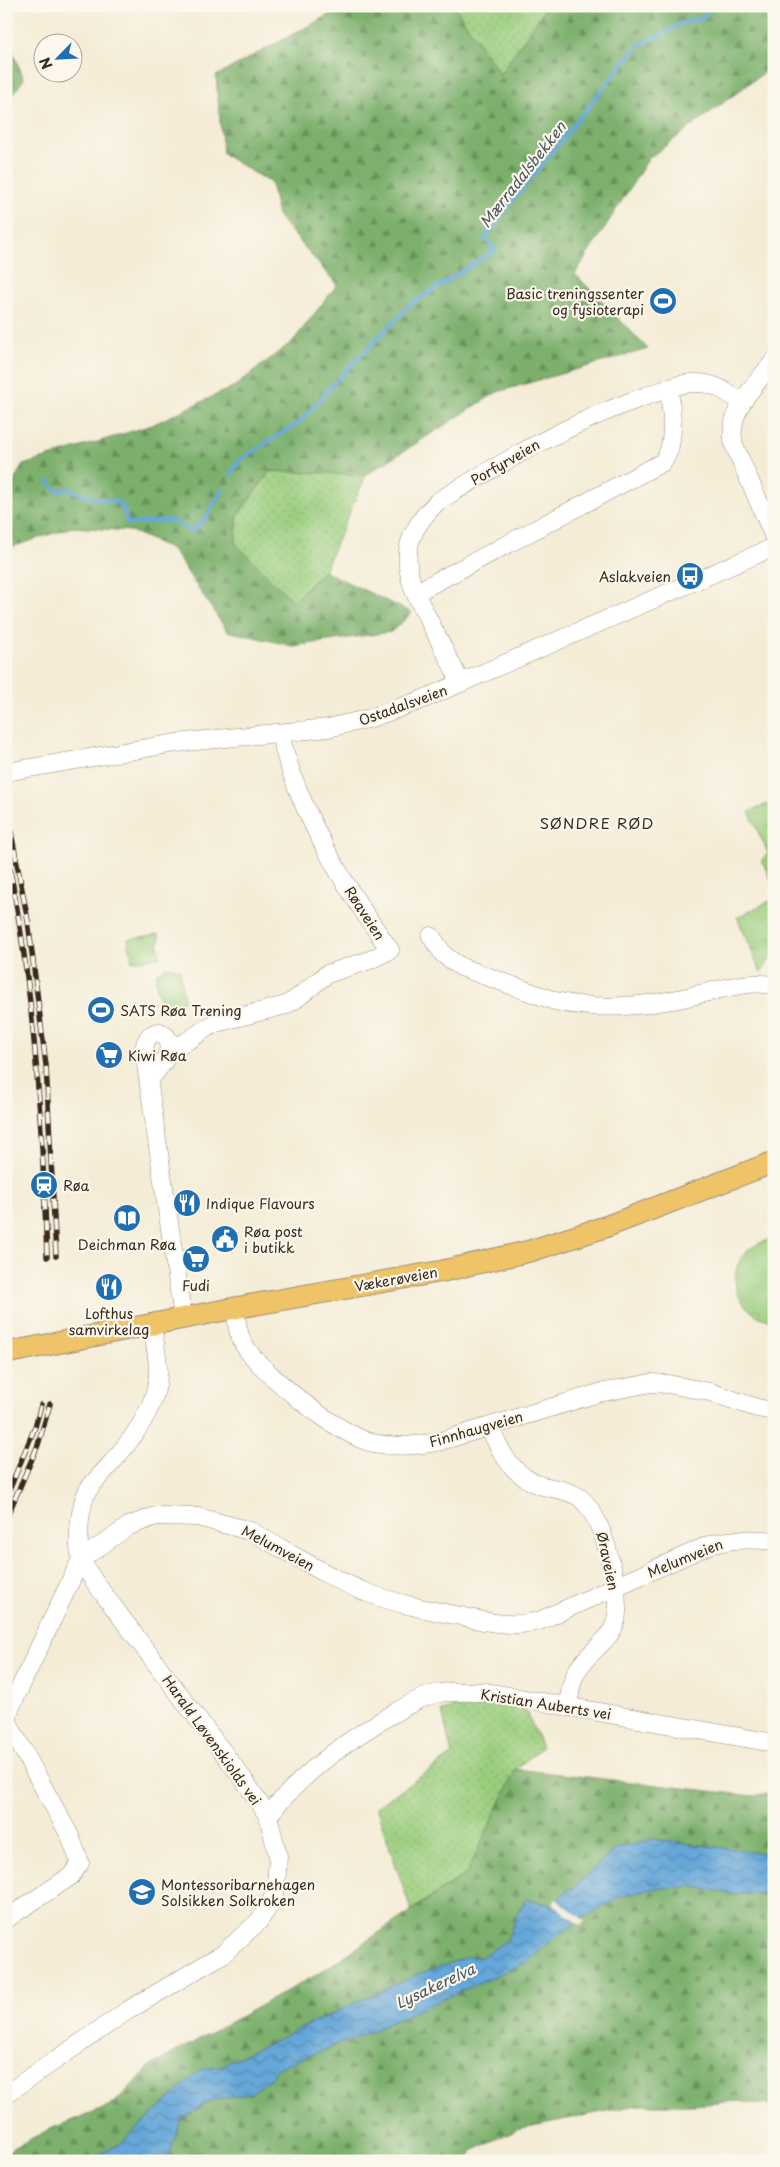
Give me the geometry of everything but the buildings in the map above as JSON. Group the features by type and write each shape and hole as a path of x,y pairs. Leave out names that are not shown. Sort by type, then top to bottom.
{"main road":[{"name":"Vækerøveien","path":"6,1353 235,1308 443,1271 530,1251 608,1226 774,1162"}],"street":[{"path":"774,361 742,402 735,418 733,437 774,537"},
{"name":"Porfyrveien","path":"461,683 414,593 407,568 408,546 418,524 437,502 530,447 604,412 669,388 689,383 707,384 728,393 742,402"},
{"path":"414,593 663,462 667,456 671,440 669,388"},
{"name":"Ostadalsveien","path":"6,772 176,743 328,728 371,718 421,700 774,547"},
{"name":"Røaveien","path":"170,1047 183,1045 216,1023 286,1005 327,974 370,960 390,950 330,860 315,832 287,760 281,734"},
{"path":"431,936 444,955 461,966 546,998 570,1004 604,1007 633,1006 674,1000 747,984 773,982"},
{"path":"149,1080 165,1059 170,1047 167,1036 160,1032 153,1033 147,1038 144,1051 183,1318"},
{"name":"Finnhaugveien","path":"235,1308 242,1343 263,1368 310,1407 352,1435 372,1443 416,1446 489,1427 599,1393 651,1383 668,1384 710,1392 757,1408 774,1411"},
{"name":"Harald Løvenskiolds vei","path":"6,2094 127,2011 223,1954 259,1921 271,1903 276,1886 278,1856 268,1816 244,1780 96,1584 81,1559 78,1546 83,1504 88,1490 134,1434 150,1408 156,1392 158,1368 152,1325"},
{"name":"Øraveien","path":"489,1427 501,1453 514,1469 541,1485 579,1497 597,1519 605,1537 615,1587 617,1614 613,1629 605,1641 579,1668 572,1685 568,1707"},
{"name":"Melumveien","path":"81,1559 138,1521 156,1516 170,1515 198,1517 250,1531 345,1583 369,1594 396,1602 490,1622 515,1625 539,1621 726,1540 760,1539 774,1541"},
{"path":"6,1919 71,1876 80,1863 70,1836 12,1730 8,1717 20,1686 81,1559"},
{"name":"Kristian Auberts vei","path":"268,1816 317,1764 356,1735 413,1702 440,1693 486,1692 774,1744"}],"green space":[{"path":"345,6 454,6 500,74 547,6 774,6 774,65 649,158 575,274 648,349 497,392 366,475 270,471 238,515 235,543 293,601 324,571 412,613 391,632 293,646 227,631 172,549 131,531 72,527 6,549 6,515 12,486 23,465 152,425 235,386 293,341 337,285 278,216 271,183 223,154 216,76"},
{"path":"454,6 547,6 500,75"},
{"path":"6,36 24,79 6,104"},
{"path":"270,471 366,475 324,571 293,601 235,543 238,515"},
{"path":"767,804 770,810 774,809 774,886 762,861 768,853 749,812"},
{"path":"774,899 774,953 761,973 737,917"},
{"path":"159,934 160,957 132,961 128,939"},
{"path":"166,967 180,969 184,1000 177,1005 166,1006 159,996 156,981 157,972"},
{"path":"767,1240 774,1240 774,1321 753,1313 745,1305 739,1296 735,1276 738,1265 746,1252"},
{"path":"475,1701 526,1711 542,1747 516,1769 467,1873 411,1910 376,1807 452,1755 442,1711"},
{"path":"516,1769 754,1796 774,1791 774,2106 738,2101 694,2105 637,2105 517,2129 474,2150 466,2161 6,2161 6,2152 48,2130 113,2104 152,2065 318,1974 467,1873"}],"water":[{"name":"Lysakerelva","path":"650,1839 774,1854 774,1894 731,1894 696,1887 656,1888 623,1896 585,1917 554,1938 529,1961 360,2036 277,2068 269,2080 250,2094 212,2100 181,2120 170,2153 160,2161 86,2161 120,2144 202,2069 220,2066 416,1975 470,1956 481,1957 507,1940 526,1899 554,1905 567,1890 573,1888 614,1850"}],"pier":[{"path":"556,1899 585,1921 580,1925 553,1904"}],"waterway":[{"name":"Mærradalsbekken","path":"231,474 240,460 301,421 334,383 411,304 495,250 485,238 636,47 685,22 705,17 709,6"},
{"name":"Mærradalsbekken","path":"48,481 56,490 72,490 89,497 119,503 128,524 172,520 191,532 204,520 223,489"}],"railway":[{"path":"6,806 28,921 46,1065 56,1256"},
{"path":"6,850 16,900 30,1002 39,1103 47,1257"},
{"path":"6,1519 38,1445 50,1404"},
{"path":"6,1498 35,1427 41,1405"}],"place":[{"name":"Basic treningssenter og fysioterapi","path":"663,301"},
{"name":"Aslakveien","path":"690,576"},
{"name":"SATS Røa Trening","path":"101,1010"},
{"name":"Kiwi Røa","path":"109,1055"},
{"name":"Røa","path":"44,1185"},
{"name":"Indique Flavours","path":"187,1203"},
{"name":"Deichman Røa","path":"127,1218"},
{"name":"Røa post i butikk","path":"225,1239"},
{"name":"Fudi","path":"196,1259"},
{"name":"Lofthus samvirkelag","path":"109,1287"},
{"name":"Montessoribarnehagen Solsikken Solkroken","path":"142,1892"}],"district":[{"name":"SØNDRE RØD","path":"597,822"}]}
